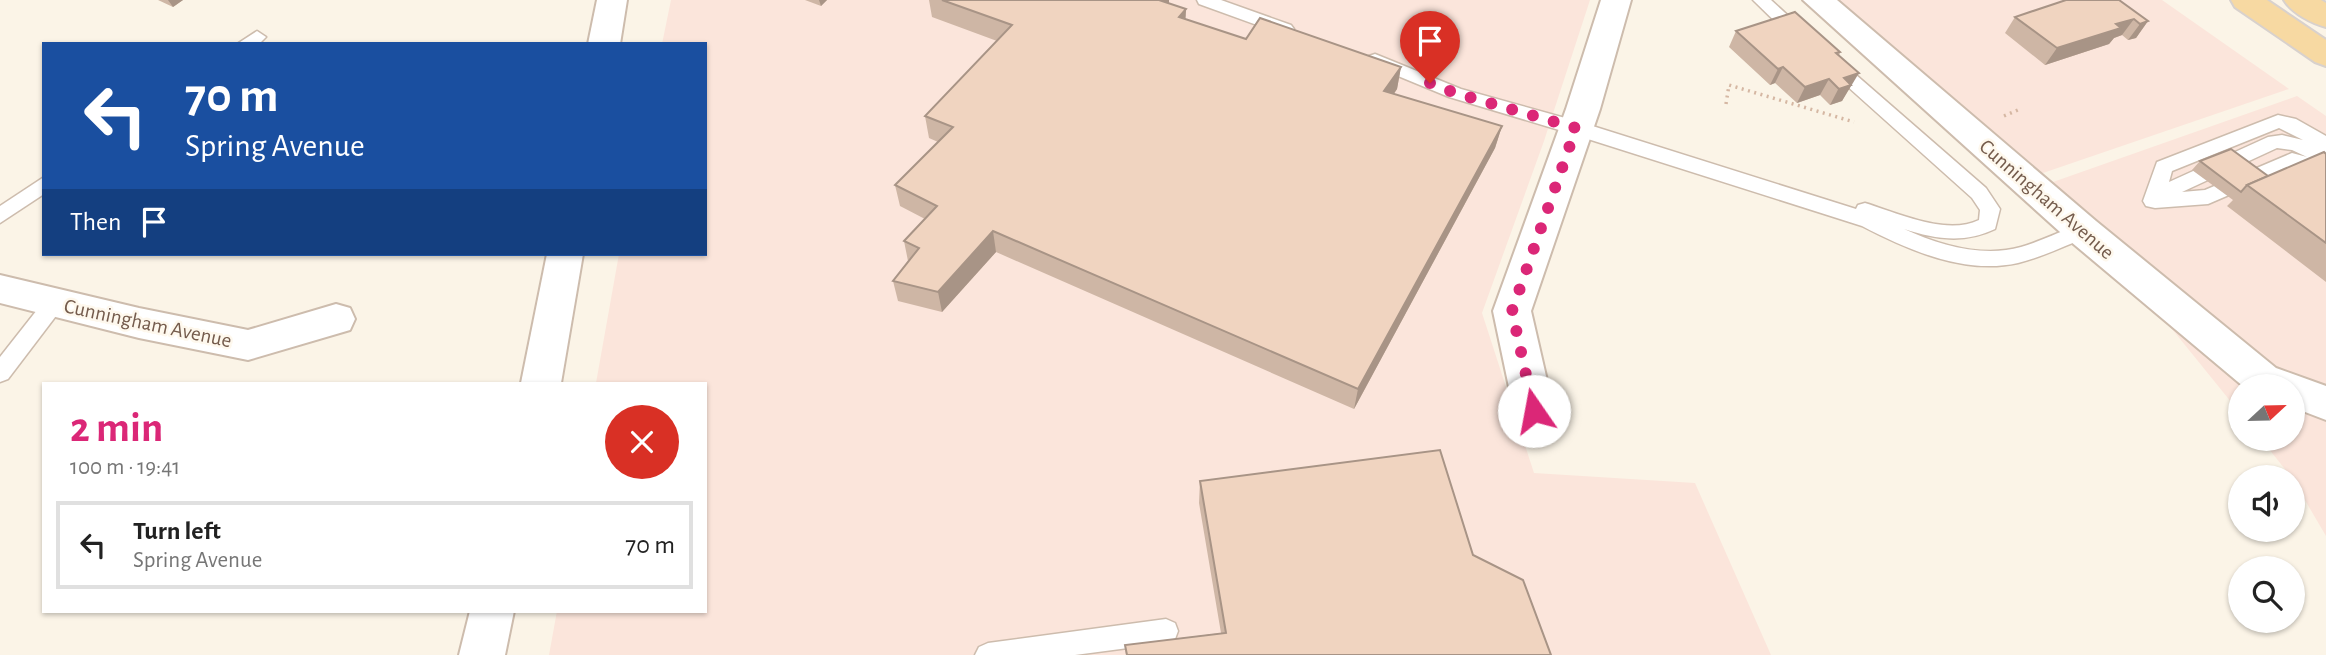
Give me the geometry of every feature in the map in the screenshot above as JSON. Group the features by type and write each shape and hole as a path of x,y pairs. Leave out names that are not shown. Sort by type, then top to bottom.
{"main road":[{"path":"2246,0 2326,55"},
{"path":"2299,0 2326,17"}],"street":[{"path":"604,42 612,0"},
{"path":"1534,411 1512,311 1576,128 1616,0"},
{"name":"Cunningham Avenue","path":"1818,0 2083,231 2256,374"},
{"path":"541,382 565,256"},
{"name":"Cunningham Avenue","path":"0,289 248,345 336,319"},
{"path":"2305,395 2326,403"},
{"path":"482,655 492,613"}],"lane":[{"path":"1205,0 1301,34"},
{"path":"1760,0 1979,193 1990,209 1988,224 1977,232 1945,232 1863,209"},
{"path":"1361,55 1455,93 1576,128 1868,221 1901,239 1984,258 2016,256 2083,231"},
{"path":"2153,201 2164,167 2269,124 2290,123 2326,145"},
{"path":"2153,201 2185,181 2275,142 2288,141 2303,145 2326,160"},
{"path":"2153,201 2208,197 2292,160 2306,163 2326,176"},
{"path":"0,216 42,185"},
{"path":"0,373 55,302"},
{"path":"988,655 1166,631"}],"path":[{"path":"1727,103 1730,85 1858,123"}],"shaded area":[{"path":"671,0 1590,0 1544,141 1482,313 1534,473 1695,483 1771,655 549,655 557,613 707,613 707,382 596,382 619,256 707,256 707,42 662,42"},
{"path":"1831,0 2162,0 2289,89 2040,174"},
{"path":"2297,96 2326,116 2326,536 2305,500 2305,465 2282,465 2271,452 2305,452 2305,374 2228,374 2228,398 2053,182"}],"building":[{"path":"942,0 1159,0 1186,9 1179,17 1246,39 1260,18 1401,67 1384,91 1502,126 1358,389 993,231 938,292 893,281 919,248 904,241 937,206 895,185 953,127 925,116 1012,25"},
{"path":"2066,0 2119,0 2148,21 2140,24 2134,19 2116,24 2121,28 2057,48 2015,17"},
{"path":"1795,12 1859,73 1844,78 1851,85 1839,89 1829,79 1805,87 1783,67 1778,69 1736,31"},
{"path":"2231,149 2268,176 2247,185 2241,192 2200,161"},
{"path":"2324,152 2326,154 2326,243 2247,185"},
{"path":"1440,450 1473,555 1523,580 1551,655 1127,655 1125,645 1226,633 1200,481"}],"route":[{"path":"1430,83 1455,93 1576,128 1512,311 1534,411"}]}
